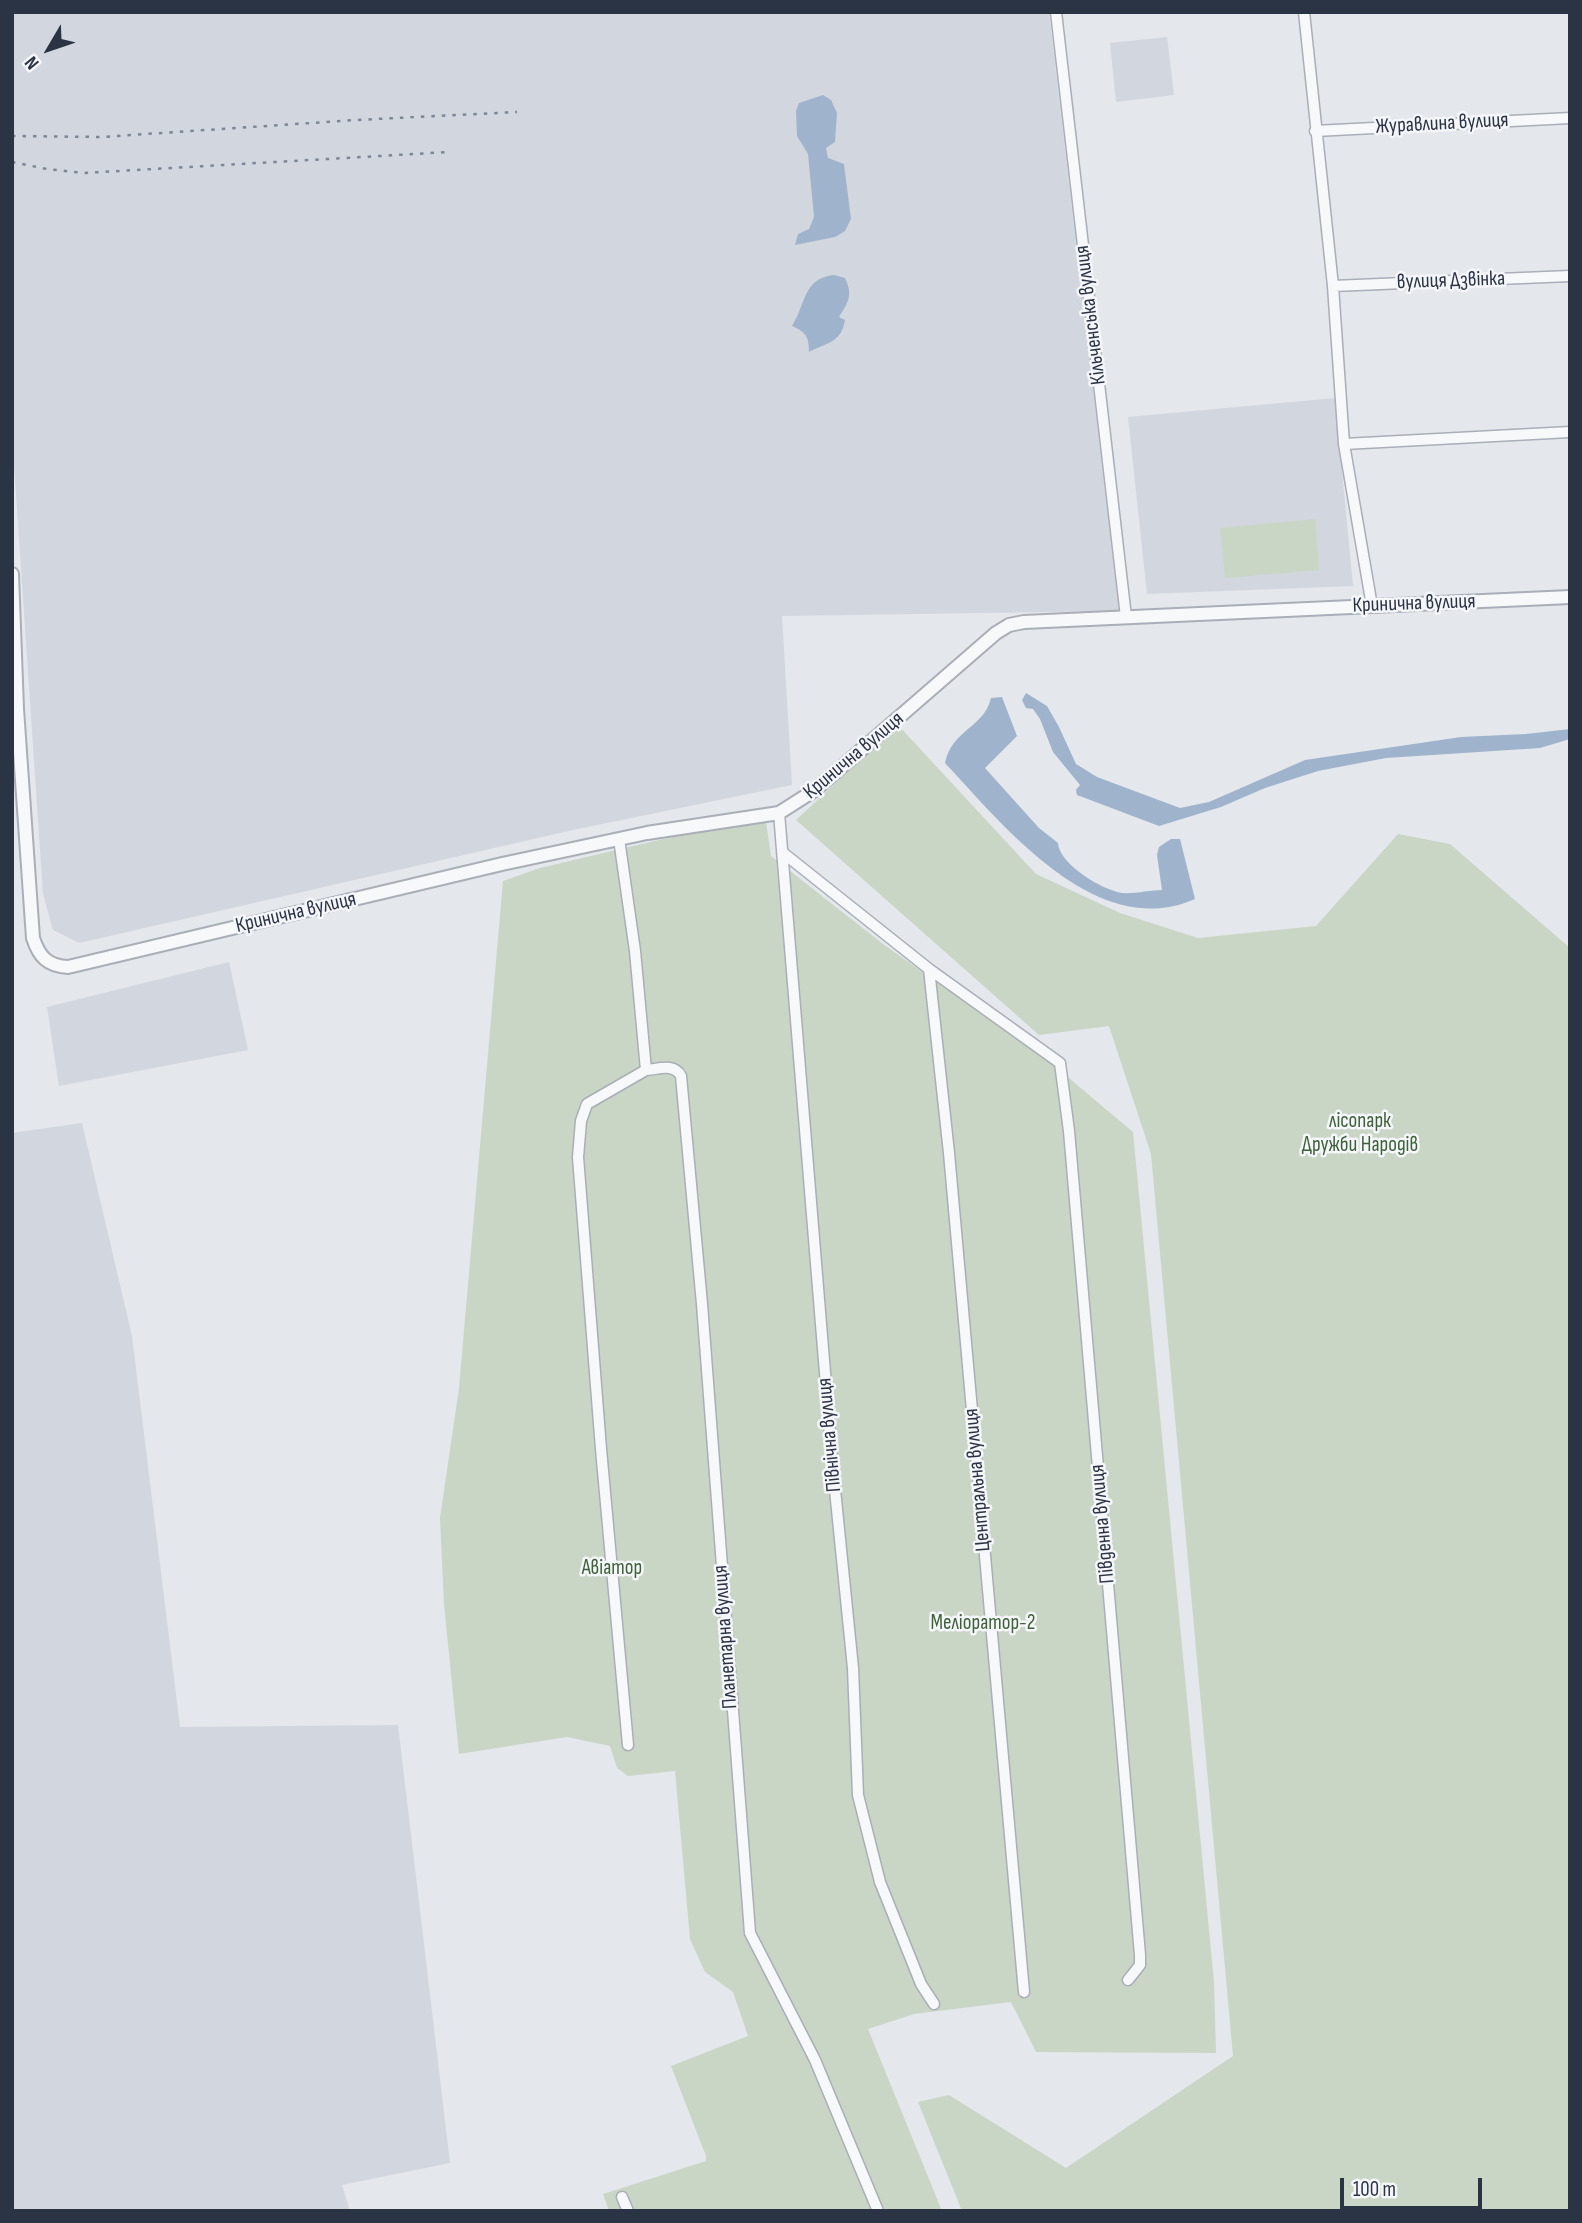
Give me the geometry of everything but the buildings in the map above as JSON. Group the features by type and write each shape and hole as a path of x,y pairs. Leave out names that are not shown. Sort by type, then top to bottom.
{"street":[{"name":"Кільченська вулиця","path":"1056,12 1126,617"},
{"path":"1304,12 1333,285 1344,444 1372,606"},
{"name":"Журавлина вулиця","path":"1315,131 1570,118"},
{"name":"вулиця Дзвінка","path":"1333,285 1570,276"},
{"path":"1344,444 1570,432"},
{"path":"12,574 15,708"},
{"name":"Кринична вулиця","path":"15,708 33,939 44,959 54,966 68,967 502,863 619,839 779,813 816,790 996,633 1009,625 1024,622 1570,597"},
{"name":"Північна вулиця","path":"779,813 831,1456 853,1668 858,1796 880,1882 922,1984 934,2004"},
{"path":"619,839 635,951 646,1070 587,1104 581,1121 578,1157 628,1745"},
{"path":"782,852 929,969"},
{"name":"Південна вулиця","path":"929,969 1060,1063 1069,1131 1140,1955 1140,1965 1128,1980"},
{"name":"Центральна вулиця","path":"929,969 949,1153 1024,1992"},
{"name":"Планетарна вулиця","path":"646,1070 673,1068 678,1070 681,1076 702,1304 750,1933 814,2060 878,2211"},
{"path":"622,2197 628,2211"}],"shaded area":[{"path":"12,12 1049,12 1119,611 782,616 792,785 573,830 79,943 53,930 43,894 12,435"},
{"path":"1167,37 1174,95 1116,102 1110,43"},
{"path":"1335,398 1353,586 1147,594 1128,417"},
{"path":"229,962 248,1050 59,1086 47,1007"},
{"path":"82,1123 132,1336 180,1727 398,1725 450,2163 342,2185 350,2211 12,2211 12,1133"}],"green space":[{"path":"1315,519 1319,570 1225,578 1220,528"},
{"name":"лісопарк Дружби Народів","path":"898,725 1036,874 1120,913 1198,938 1316,926 1398,834 1450,844 1570,948 1570,2211 962,2211 918,2102 949,2095 1066,2168 1233,2056 1151,1154 1109,1026 1039,1035 796,820"},
{"path":"765,815 771,856 883,944 1051,1063 1133,1132 1214,1982 1216,2053 1036,2052 1011,2002 914,2014 868,2029 942,2211 609,2211 603,2194 706,2161 671,2066 748,2036 733,1992 705,1972 690,1939 675,1771 628,1776 617,1768 610,1746 567,1737 459,1754 444,1604 440,1518 459,1388 503,881 540,868"}],"water":[{"path":"823,95 831,100 837,113 835,142 826,148 828,158 844,164 851,219 845,231 835,237 795,245 798,234 809,229 814,217 808,154 797,136 796,111 799,103"},
{"path":"834,275 845,278 849,289 847,302 839,317 845,320 843,328 833,341 809,352 806,336 792,326 811,287 816,281"},
{"path":"1026,693 1047,706 1076,764 1097,777 1180,808 1209,802 1305,760 1461,737 1570,729 1570,739 1540,748 1386,758 1318,771 1265,788 1221,807 1159,826 1077,795 1076,790 1080,785 1053,752 1040,719 1033,709 1026,708 1022,700"},
{"path":"1002,697 1017,736 985,768 1039,828 1058,843 1060,851 1073,867 1114,891 1127,893 1162,890 1157,855 1159,847 1171,839 1180,839 1195,899 1158,908 1123,905 1088,892 1055,871 995,817 945,763 954,743 982,716 991,698"}],"railway":[{"path":"12,136 101,137 517,112"},
{"path":"12,162 84,173 449,152"}],"park label":[{"name":"Авіатор","path":"612,1569"},
{"name":"Меліоратор-2","path":"983,1624"}]}
